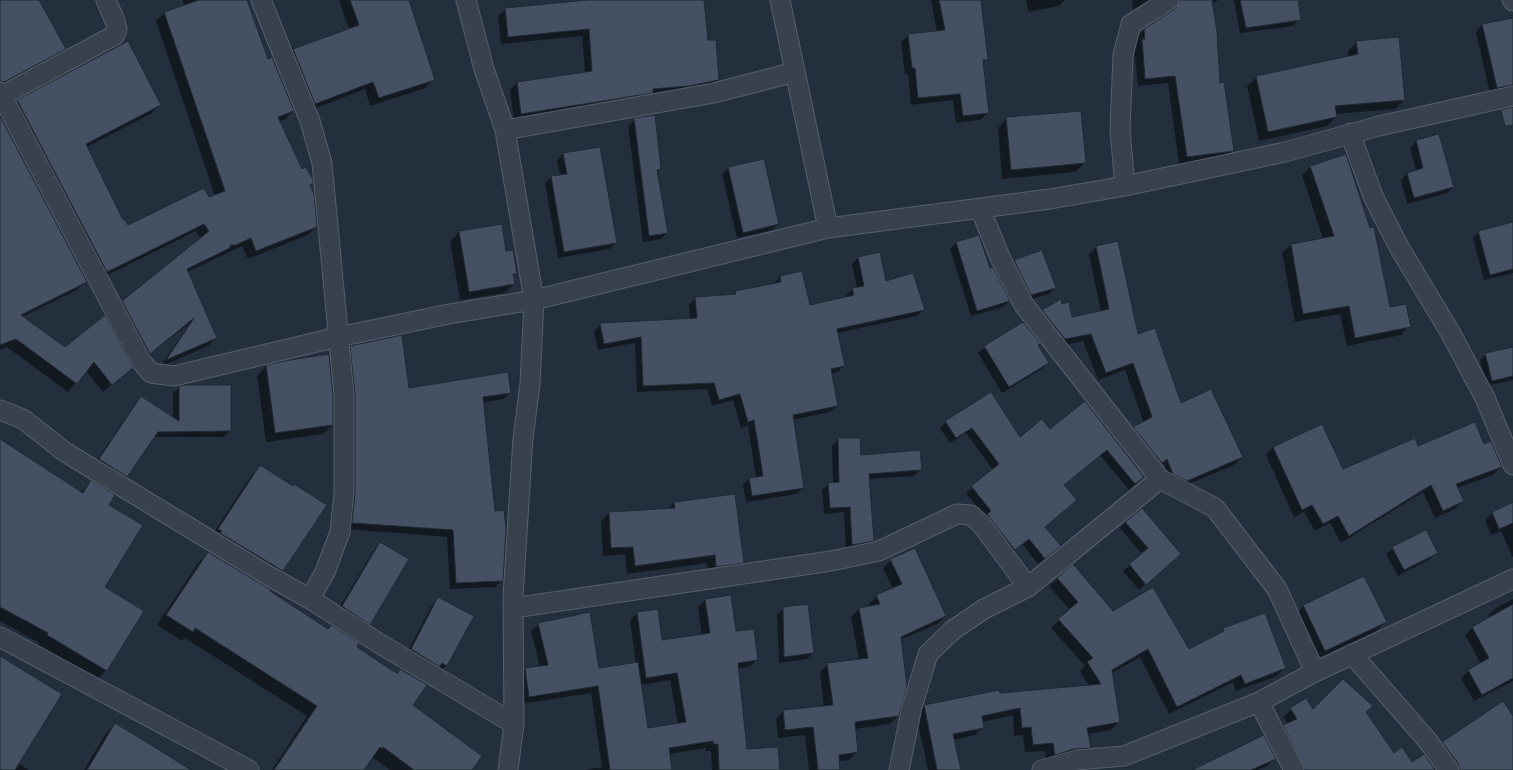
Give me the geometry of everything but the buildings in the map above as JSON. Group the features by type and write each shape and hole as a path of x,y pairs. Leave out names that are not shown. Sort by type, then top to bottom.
{"street":[{"path":"106,0 117,29 115,35 1,95 141,361 151,373 174,376 338,337 450,314 534,300 828,228 1050,200 1126,186 1285,152 1350,133 1513,96"},
{"path":"261,0 310,121 322,163 344,394 344,492 340,532 325,572 310,599"},
{"path":"466,0 484,69 505,130 534,300 530,384 523,446 513,608 514,724 508,770"},
{"path":"780,0 828,228"},
{"path":"1126,186 1120,130 1123,55 1132,24 1169,0"},
{"path":"505,130 714,93 795,72"},
{"path":"1350,133 1373,196 1399,247 1450,332 1485,398 1513,466"},
{"path":"980,208 999,255 1024,305 1160,479 1215,508 1277,589 1315,672"},
{"path":"0,410 23,419 72,456 514,724"},
{"path":"899,770 912,707 928,654 953,630 984,609 1028,587 1160,479"},
{"path":"513,608 831,561 879,551 957,514 971,515 982,525 1028,587"},
{"path":"1042,770 1077,760 1127,763 1259,702 1352,654 1513,579"},
{"path":"0,637 249,770"},
{"path":"1352,654 1427,740 1449,770"},
{"path":"1259,702 1294,770"}]}
